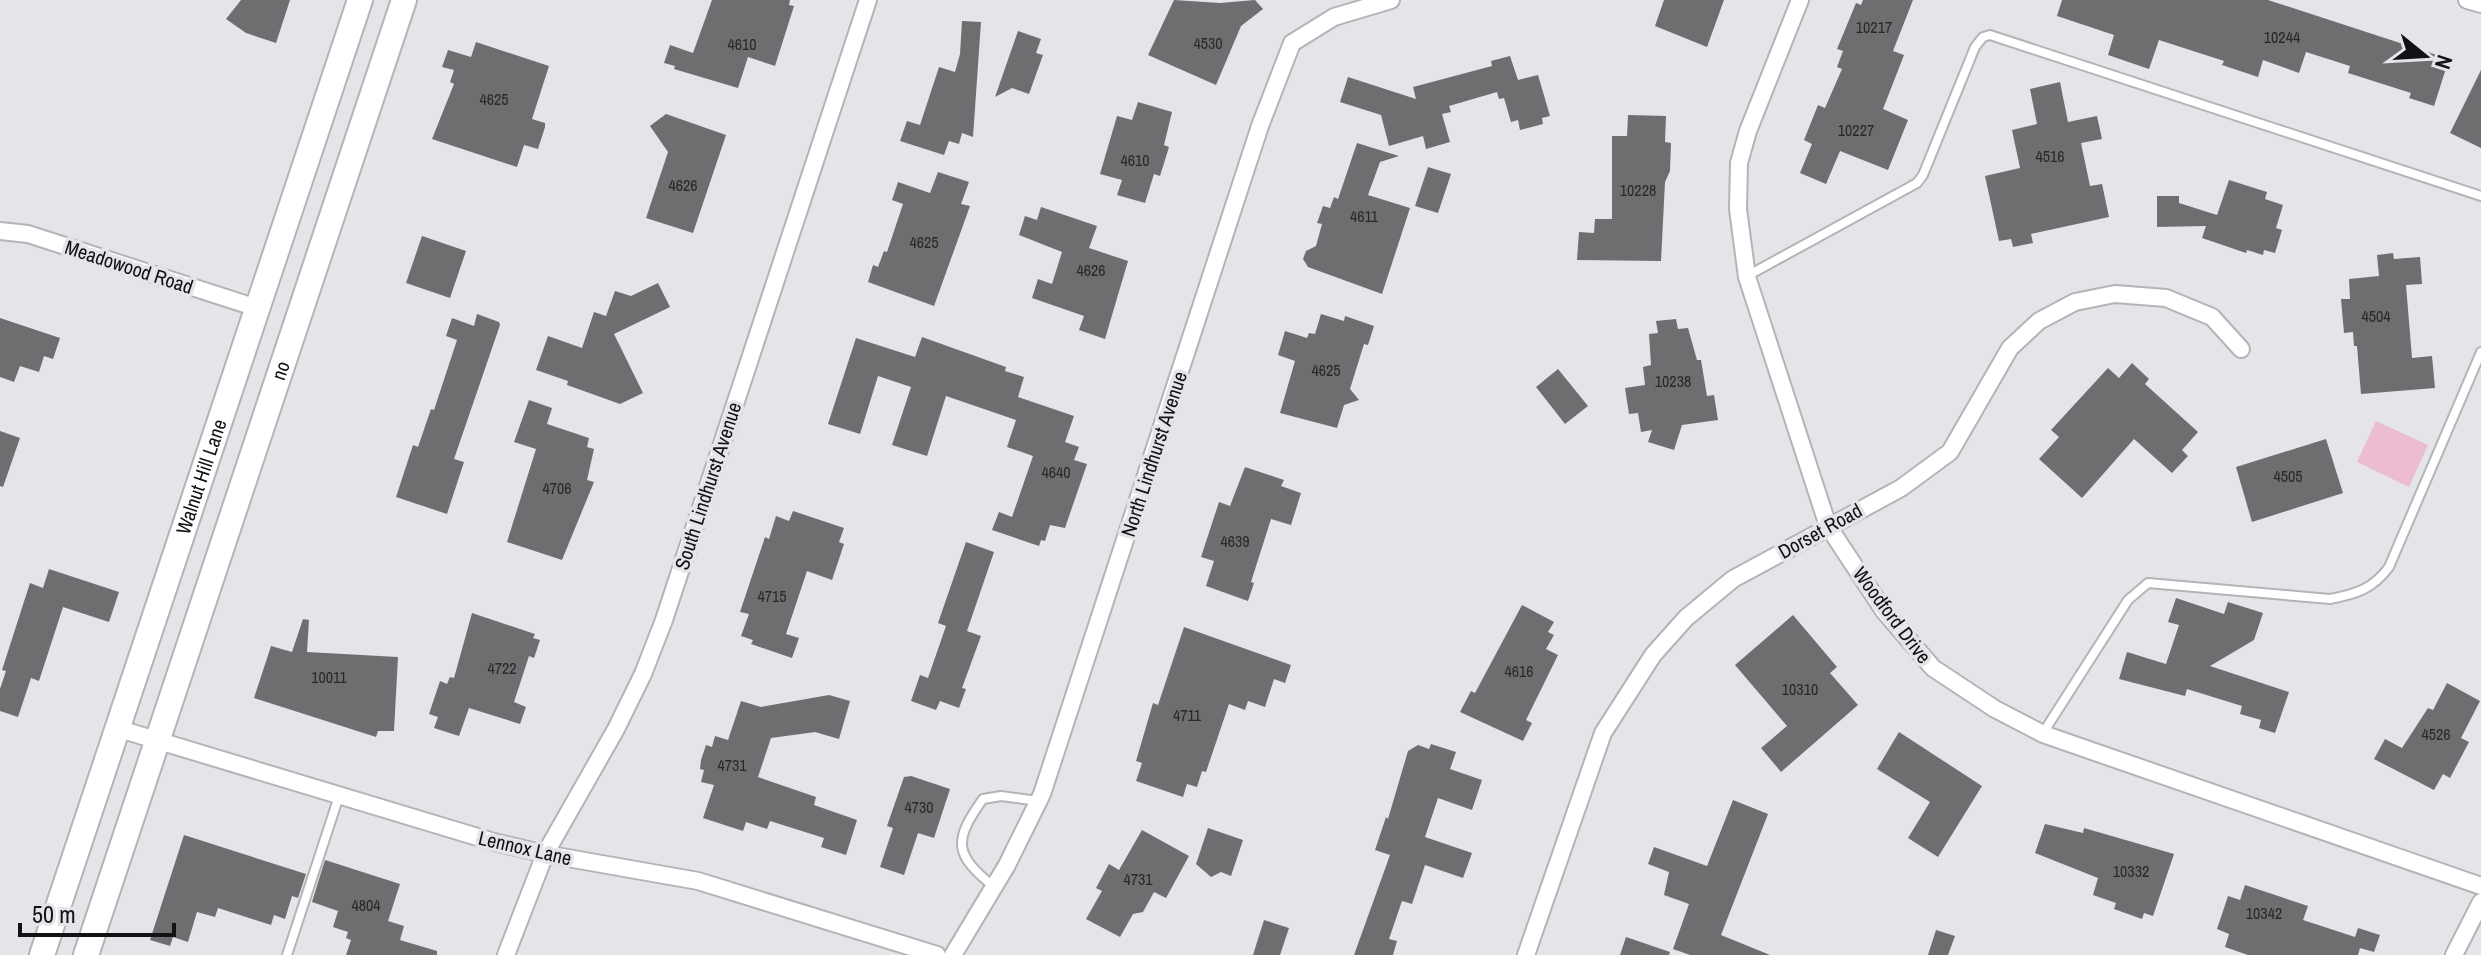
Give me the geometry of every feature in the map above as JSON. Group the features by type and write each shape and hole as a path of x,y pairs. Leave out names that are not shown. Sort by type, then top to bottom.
{"main road":[{"name":"Walnut Hill Lane","path":"42,955 360,0"},
{"path":"257,308 297,320 404,0"},
{"name":"no","path":"263,422 297,320"},
{"name":"Walnut Hill Lane","path":"86,955 263,422"}],"street":[{"name":"South Lindhurst Avenue","path":"506,955 545,854 616,729 643,674 664,620 868,0"},
{"name":"North Lindhurst Avenue","path":"953,955 994,887 1038,801 1260,126 1292,43 1334,17 1391,0"},
{"name":"Woodford Drive","path":"1800,0 1739,163 1738,209 1747,276 1828,526 1884,611 1933,668 1995,709 2043,734 2246,808 2481,886"},
{"path":"2467,0 2481,4"},
{"name":"Meadowood Road","path":"0,231 28,234 257,308"},
{"name":"Dorset Road","path":"1526,955 1603,733 1653,655 1686,618 1733,579 1901,488 1950,452 2010,348 2039,321 2075,302 2115,294 2166,298 2212,317 2241,349"},
{"name":"Lennox Lane","path":"116,728 339,796 545,854 698,881 937,955"},
{"path":"2454,955 2481,902"}],"lane":[{"path":"1747,276 1917,183 1975,47 1983,37 1990,35 2481,196"},
{"path":"2043,734 2128,600 2148,583 2330,599 2354,594 2377,584 2389,567 2481,352"},
{"path":"287,955 339,796"},
{"path":"994,887 967,865 961,851 970,817 983,799 1001,796 1038,801"}],"shaded area":[{"path":"2376,421 2428,445 2409,487 2357,462"}],"building":[{"path":"241,0 290,0 276,43 246,33 226,19"},
{"path":"712,0 790,0 789,5 794,6 775,66 748,57 738,88 674,69 675,66 664,63 670,45 693,53"},
{"path":"1174,0 1220,3 1255,0 1263,9 1241,26 1216,85 1148,55"},
{"path":"1664,0 1724,0 1707,47 1655,26"},
{"path":"1863,0 1913,0 1893,51 1904,55 1883,109 1908,120 1888,170 1840,151 1826,184 1800,173 1812,144 1804,140 1818,105 1825,108 1842,69 1837,67 1843,51 1837,49 1856,3 1861,5"},
{"path":"2062,0 2268,0 2449,59 2434,106 2409,98 2411,93 2348,73 2350,66 2306,52 2299,73 2263,60 2258,77 2222,65 2224,61 2159,40 2149,69 2108,55 2114,35 2057,16"},
{"path":"962,21 981,22 973,137 962,133 959,144 949,141 944,155 900,141 907,121 920,125 939,67 955,72 960,54"},
{"path":"1018,31 1041,39 1036,53 1043,55 1029,94 1012,88 995,97"},
{"path":"476,42 549,66 532,119 545,123 545,127 538,149 524,145 517,167 432,139 454,84 450,82 454,70 442,67 448,50 471,57"},
{"path":"1510,56 1518,80 1538,75 1550,116 1542,118 1543,124 1520,130 1518,120 1511,122 1504,98 1499,99 1497,92 1449,106 1451,112 1442,114 1450,142 1426,149 1423,136 1389,146 1381,115 1340,102 1348,77 1416,99 1413,87 1492,66 1491,61"},
{"path":"2481,70 2481,148 2450,133"},
{"path":"2060,82 2068,122 2097,116 2102,139 2081,143 2090,186 2102,184 2109,217 2031,234 2033,243 2013,247 2011,239 1999,241 1985,176 2020,168 2012,130 2037,124 2030,89"},
{"path":"1138,102 1172,112 1164,145 1169,147 1160,176 1154,174 1145,203 1117,195 1122,180 1100,174 1117,116 1132,120"},
{"path":"666,114 726,135 693,233 646,218 668,152 650,126"},
{"path":"1628,115 1666,116 1665,142 1671,143 1670,171 1665,182 1661,261 1577,260 1579,232 1594,233 1595,219 1612,219 1612,136 1627,136"},
{"path":"1357,143 1399,156 1380,162 1368,195 1410,208 1382,294 1308,267 1303,259 1306,251 1316,246 1322,224 1317,223 1323,206 1330,208 1334,197 1338,199"},
{"path":"1428,167 1451,174 1438,213 1415,206"},
{"path":"938,172 969,182 961,204 970,206 934,306 868,282 873,265 878,267 884,251 887,252 903,204 892,200 898,182 930,193"},
{"path":"2229,180 2267,192 2265,199 2283,205 2276,228 2282,230 2275,253 2264,250 2263,255 2247,250 2246,253 2202,238 2206,226 2157,227 2157,196 2179,196 2179,203 2217,215"},
{"path":"1041,207 1097,226 1089,248 1128,261 1105,339 1079,330 1084,316 1032,298 1038,279 1052,284 1062,252 1019,235 1025,216 1037,220"},
{"path":"422,236 466,251 450,298 406,283"},
{"path":"2393,253 2394,259 2420,257 2422,284 2406,285 2412,358 2432,356 2435,388 2361,394 2357,346 2354,346 2353,332 2344,333 2341,299 2350,299 2349,279 2379,276 2377,255"},
{"path":"658,283 670,307 614,334 643,393 620,404 536,370 548,336 582,348 594,312 606,316 615,291 631,296"},
{"path":"477,314 500,325 454,459 464,462 447,514 396,497 413,445 418,447 431,409 434,410 457,340 446,336 452,318 474,326"},
{"path":"1321,314 1344,321 1345,316 1374,326 1368,345 1364,344 1350,389 1359,400 1344,405 1337,428 1280,413 1295,361 1278,355 1285,331 1307,338 1309,333 1315,334"},
{"path":"0,318 60,338 53,359 44,356 39,372 20,366 14,382 0,377"},
{"path":"1676,319 1678,329 1688,328 1697,360 1701,360 1707,396 1714,395 1718,420 1682,425 1674,450 1648,442 1652,430 1641,432 1638,413 1629,414 1625,388 1645,385 1643,367 1651,365 1649,334 1658,333 1656,321"},
{"path":"922,337 1006,367 1005,371 1024,377 1018,397 1074,416 1065,442 1079,447 1074,460 1087,464 1065,528 1050,525 1045,541 1041,540 1039,546 992,530 999,512 1012,517 1033,456 1007,447 1016,420 946,396 927,456 892,445 911,387 878,376 860,434 828,424 856,338 915,357"},
{"path":"2132,363 2149,379 2145,384 2198,432 2182,450 2188,456 2172,473 2134,439 2082,498 2039,459 2059,437 2051,430 2108,368 2119,378"},
{"path":"1558,369 1588,406 1565,424 1536,387"},
{"path":"529,400 552,408 547,424 589,438 587,447 594,449 587,480 594,482 562,560 507,542 536,449 514,442"},
{"path":"0,431 20,438 3,487 0,486"},
{"path":"2326,439 2343,493 2252,522 2236,467"},
{"path":"1245,467 1284,480 1281,486 1301,493 1291,525 1271,519 1248,601 1206,586 1214,561 1201,557 1219,502 1230,506"},
{"path":"793,511 844,528 839,542 844,544 832,580 807,571 786,634 799,638 792,658 751,644 753,640 741,636 749,614 740,612 765,537 769,539 776,516 789,521"},
{"path":"966,542 994,552 967,631 981,636 962,688 966,689 959,708 940,701 936,710 911,701 920,675 928,678 946,626 938,623"},
{"path":"49,569 119,592 109,622 63,607 39,681 31,678 18,717 0,711 0,689 6,671 2,670 30,583 43,588"},
{"path":"2176,598 2224,614 2228,602 2263,613 2254,640 2210,666 2289,692 2275,733 2259,728 2261,720 2240,714 2242,706 2187,689 2185,696 2119,679 2127,652 2166,664 2179,625 2168,622"},
{"path":"1522,605 1554,622 1548,632 1554,635 1546,649 1558,655 1526,720 1532,723 1523,741 1460,712 1471,691 1475,693"},
{"path":"472,613 535,634 533,638 540,640 534,658 529,656 514,702 526,707 520,724 469,708 459,736 434,728 438,717 429,714 440,681 447,684 450,677 454,678"},
{"path":"1793,615 1837,667 1830,673 1858,705 1781,772 1761,748 1787,726 1735,665"},
{"path":"303,619 309,620 307,652 398,657 394,731 378,731 376,737 254,698 271,646 292,652"},
{"path":"1184,627 1291,665 1285,683 1274,679 1265,707 1248,701 1245,710 1229,704 1206,772 1202,771 1197,787 1187,784 1183,797 1136,781 1142,763 1136,761 1153,703 1158,705"},
{"path":"2447,683 2480,701 2461,738 2469,742 2450,778 2443,774 2434,790 2374,759 2385,739 2402,748 2428,708 2433,710"},
{"path":"829,695 850,701 839,739 815,732 771,738 758,777 816,797 814,805 857,820 846,855 821,847 824,838 770,821 767,829 746,822 743,831 703,818 714,785 701,782 704,770 700,769 701,760 706,745 712,747 715,736 728,740 741,701 761,707"},
{"path":"1899,732 1982,786 1938,857 1908,838 1930,802 1877,769"},
{"path":"1431,744 1456,752 1450,769 1482,780 1472,810 1438,798 1425,837 1472,853 1463,878 1425,865 1412,904 1402,901 1389,939 1397,941 1393,955 1354,955 1390,855 1375,850 1386,817 1388,819 1408,751 1418,745 1429,749"},
{"path":"911,776 950,789 934,838 918,833 904,875 880,867 893,828 887,826 904,777"},
{"path":"1733,800 1768,814 1721,935 1770,955 1690,955 1673,949 1689,904 1664,895 1669,872 1648,864 1654,847 1707,866"},
{"path":"2045,824 2083,833 2084,828 2174,854 2153,916 2144,913 2142,919 2114,909 2116,903 2093,895 2098,878 2035,853"},
{"path":"1208,828 1243,840 1231,876 1221,872 1211,877 1196,864"},
{"path":"1142,830 1189,856 1166,898 1154,892 1143,912 1133,914 1120,937 1086,919 1102,891 1096,888 1109,864 1119,870"},
{"path":"184,835 306,874 298,898 292,896 285,919 274,915 271,925 218,908 215,917 197,912 188,942 173,937 170,946 150,940"},
{"path":"325,860 400,884 388,921 404,926 400,940 437,951 437,955 346,955 351,940 346,938 348,932 333,927 338,911 312,902"},
{"path":"2245,885 2308,906 2303,920 2355,937 2358,928 2380,935 2374,952 2360,948 2358,955 2248,955 2225,947 2229,934 2217,929 2228,896 2240,900"},
{"path":"1264,920 1289,928 1280,955 1253,955"},
{"path":"1936,930 1955,936 1948,955 1928,955"},
{"path":"1626,937 1670,952 1669,955 1620,955"}]}
